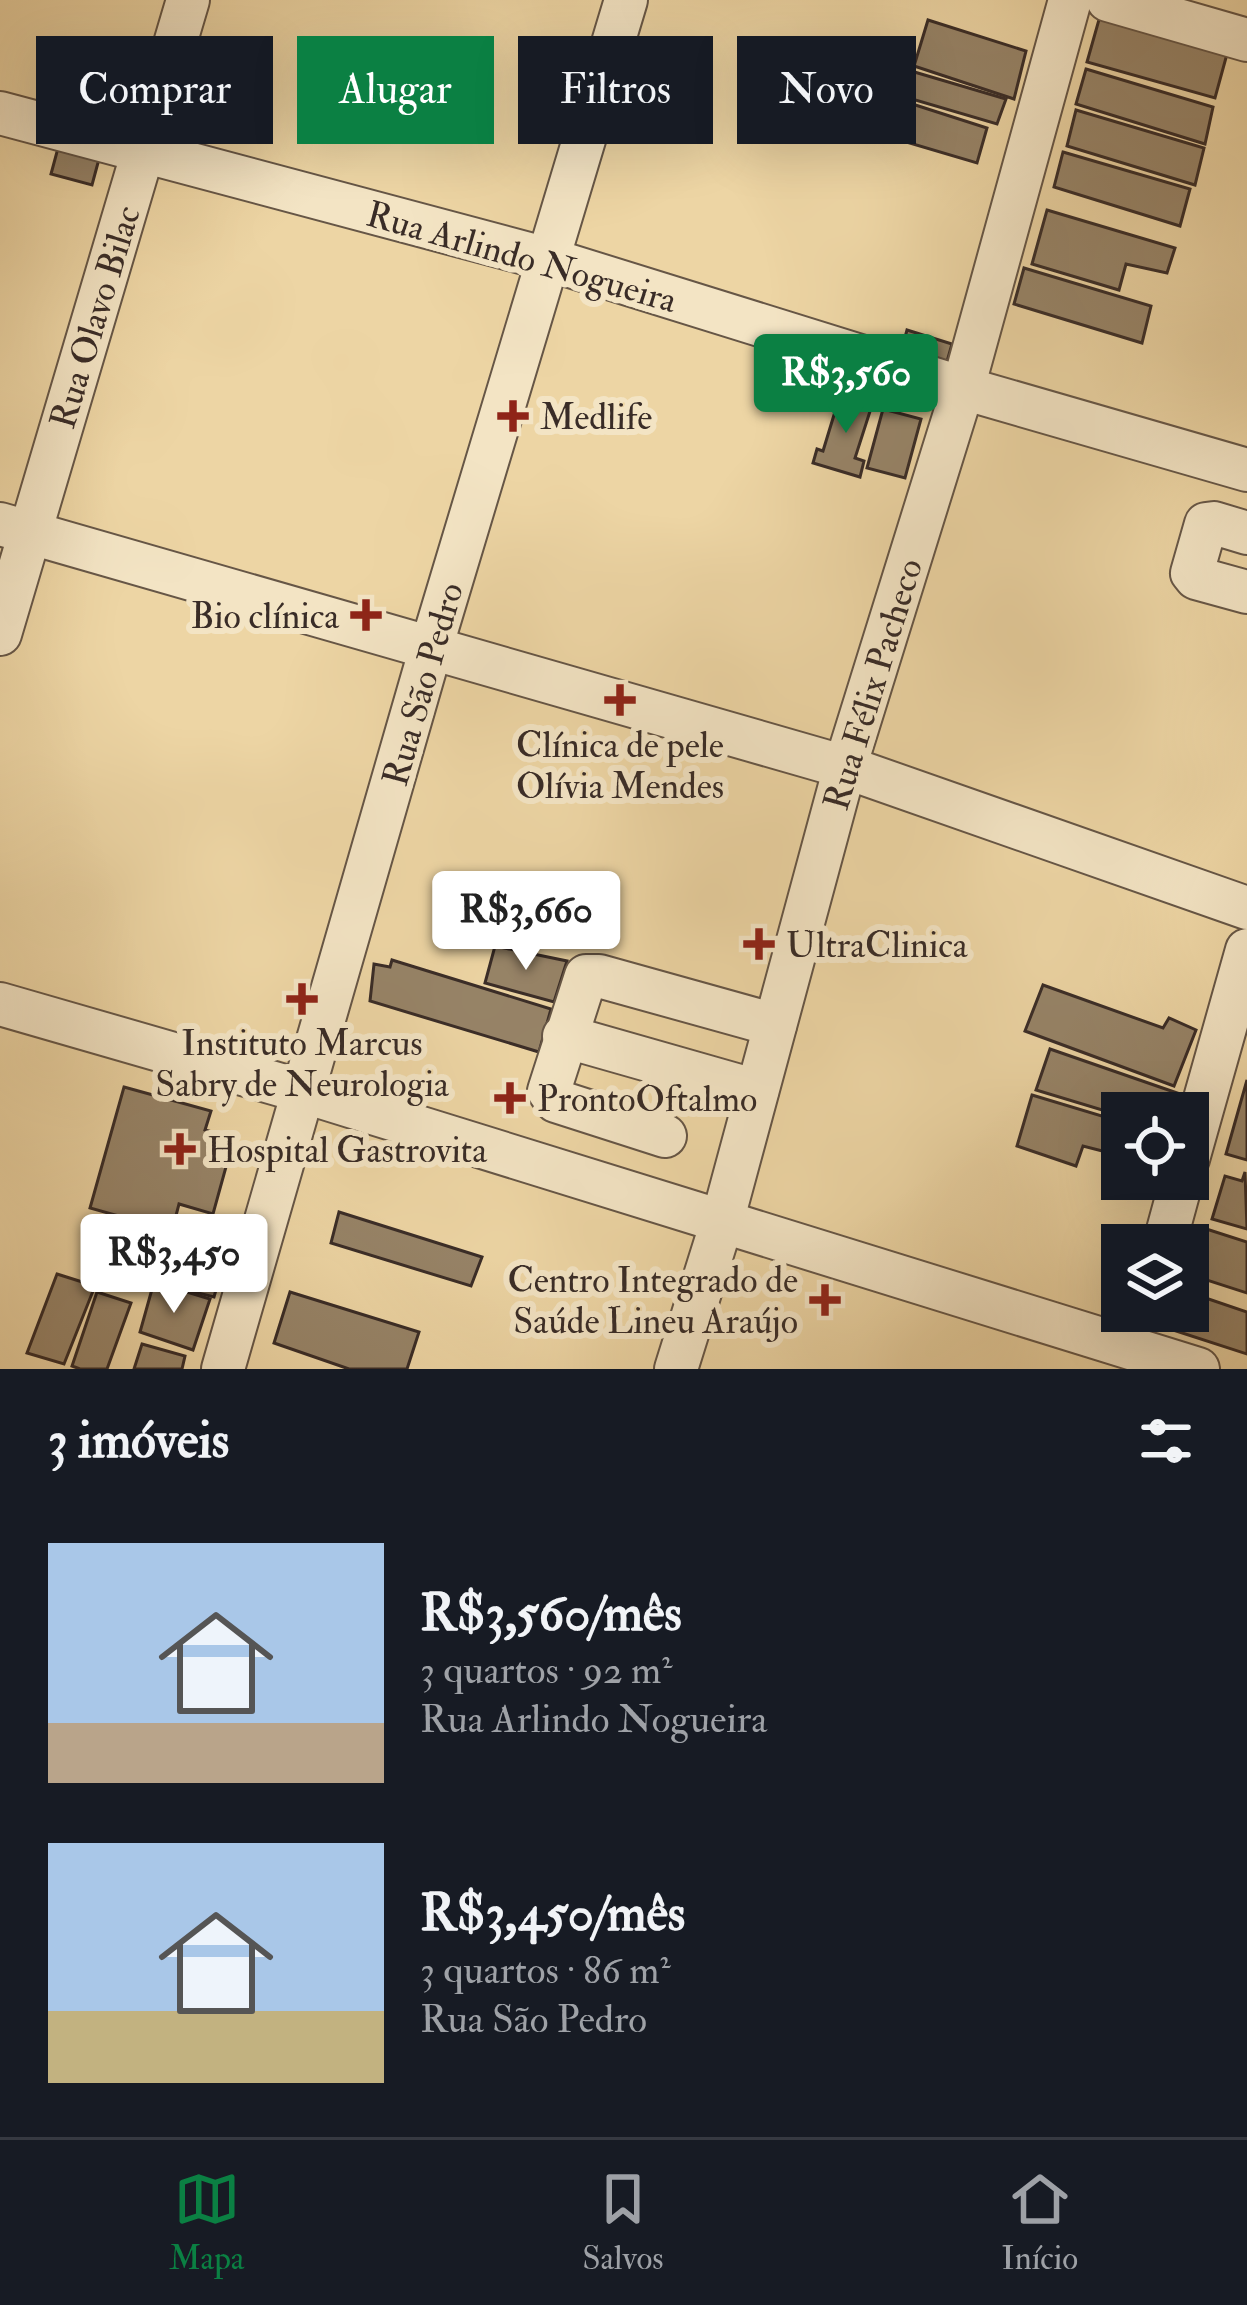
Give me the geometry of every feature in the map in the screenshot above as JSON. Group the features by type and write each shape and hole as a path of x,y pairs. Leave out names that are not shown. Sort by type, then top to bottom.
{"street":[{"name":"Rua Olavo Bilac","path":"0,634 15,528 143,154 188,0"},
{"name":"Rua São Pedro","path":"223,1369 431,648 626,0"},
{"name":"Rua Félix Pacheco","path":"676,1369 722,1222 845,766 963,388 1070,0"},
{"path":"1108,0 1247,40"},
{"name":"Rua Arlindo Nogueira","path":"0,113 551,260 1247,470"},
{"path":"1247,532 1206,524 1192,573 1247,592"},
{"path":"15,528 845,766 1247,908"},
{"path":"1207,1092 1247,950"},
{"path":"665,1136 556,1101 549,1091 586,976 775,1025"},
{"path":"0,1004 1136,1343 1198,1369"},
{"path":"564,1036 757,1091"}],"building":[{"path":"1100,16 1227,54 1215,98 1087,62"},
{"path":"928,20 1026,51 1014,99 916,67"},
{"path":"1086,69 1213,107 1205,144 1076,104"},
{"path":"916,72 1006,99 997,124 916,100"},
{"path":"916,105 987,128 977,163 913,144"},
{"path":"1076,110 1204,148 1195,185 1067,146"},
{"path":"58,148 99,159 92,185 51,174"},
{"path":"1063,152 1190,189 1180,226 1054,187"},
{"path":"1047,210 1175,248 1167,273 1126,264 1119,290 1032,264"},
{"path":"1024,268 1151,306 1142,343 1014,304"},
{"path":"907,330 952,344 946,365 901,352"},
{"path":"841,392 873,402 855,458 864,461 860,477 813,463 817,449 823,451"},
{"path":"883,409 921,419 905,478 867,468"},
{"path":"495,946 567,961 554,1002 485,983"},
{"path":"392,960 551,1009 539,1052 370,1001 374,964 390,967"},
{"path":"1043,985 1163,1028 1169,1018 1196,1030 1174,1086 1025,1031"},
{"path":"1050,1049 1174,1092 1101,1092 1101,1110 1036,1090"},
{"path":"1247,1080 1247,1160 1226,1154"},
{"name":"Hospital Gastrovita","path":"124,1087 211,1111 205,1130 234,1138 213,1214 179,1204 172,1231 90,1208"},
{"path":"1032,1095 1101,1116 1101,1151 1083,1146 1076,1166 1017,1146"},
{"path":"1245,1172 1247,1229 1212,1219 1225,1176 1242,1181"},
{"path":"339,1212 482,1257 471,1286 331,1243"},
{"path":"1209,1230 1247,1242 1247,1293 1209,1281"},
{"path":"124,1235 224,1262 214,1297 111,1271"},
{"path":"57,1274 95,1286 64,1364 27,1353"},
{"path":"154,1282 210,1299 193,1350 140,1332"},
{"path":"97,1292 131,1303 107,1369 80,1369 72,1366"},
{"path":"290,1292 419,1332 407,1369 349,1369 274,1343"},
{"path":"1209,1299 1247,1312 1247,1354 1179,1332 1209,1332"},
{"path":"142,1344 185,1356 182,1369 134,1369"}],"place":[{"name":"Medlife","path":"513,416"},
{"name":"Bio clínica","path":"366,615"},
{"name":"Clínica de pele Olívia Mendes","path":"620,700"},
{"name":"UltraClinica","path":"759,944"},
{"name":"Instituto Marcus Sabry de Neurologia","path":"302,999"},
{"name":"ProntoOftalmo","path":"510,1098"},
{"name":"Hospital Gastrovita","path":"180,1149"},
{"name":"Centro Integrado de Saúde Lineu Araújo","path":"825,1300"}]}
